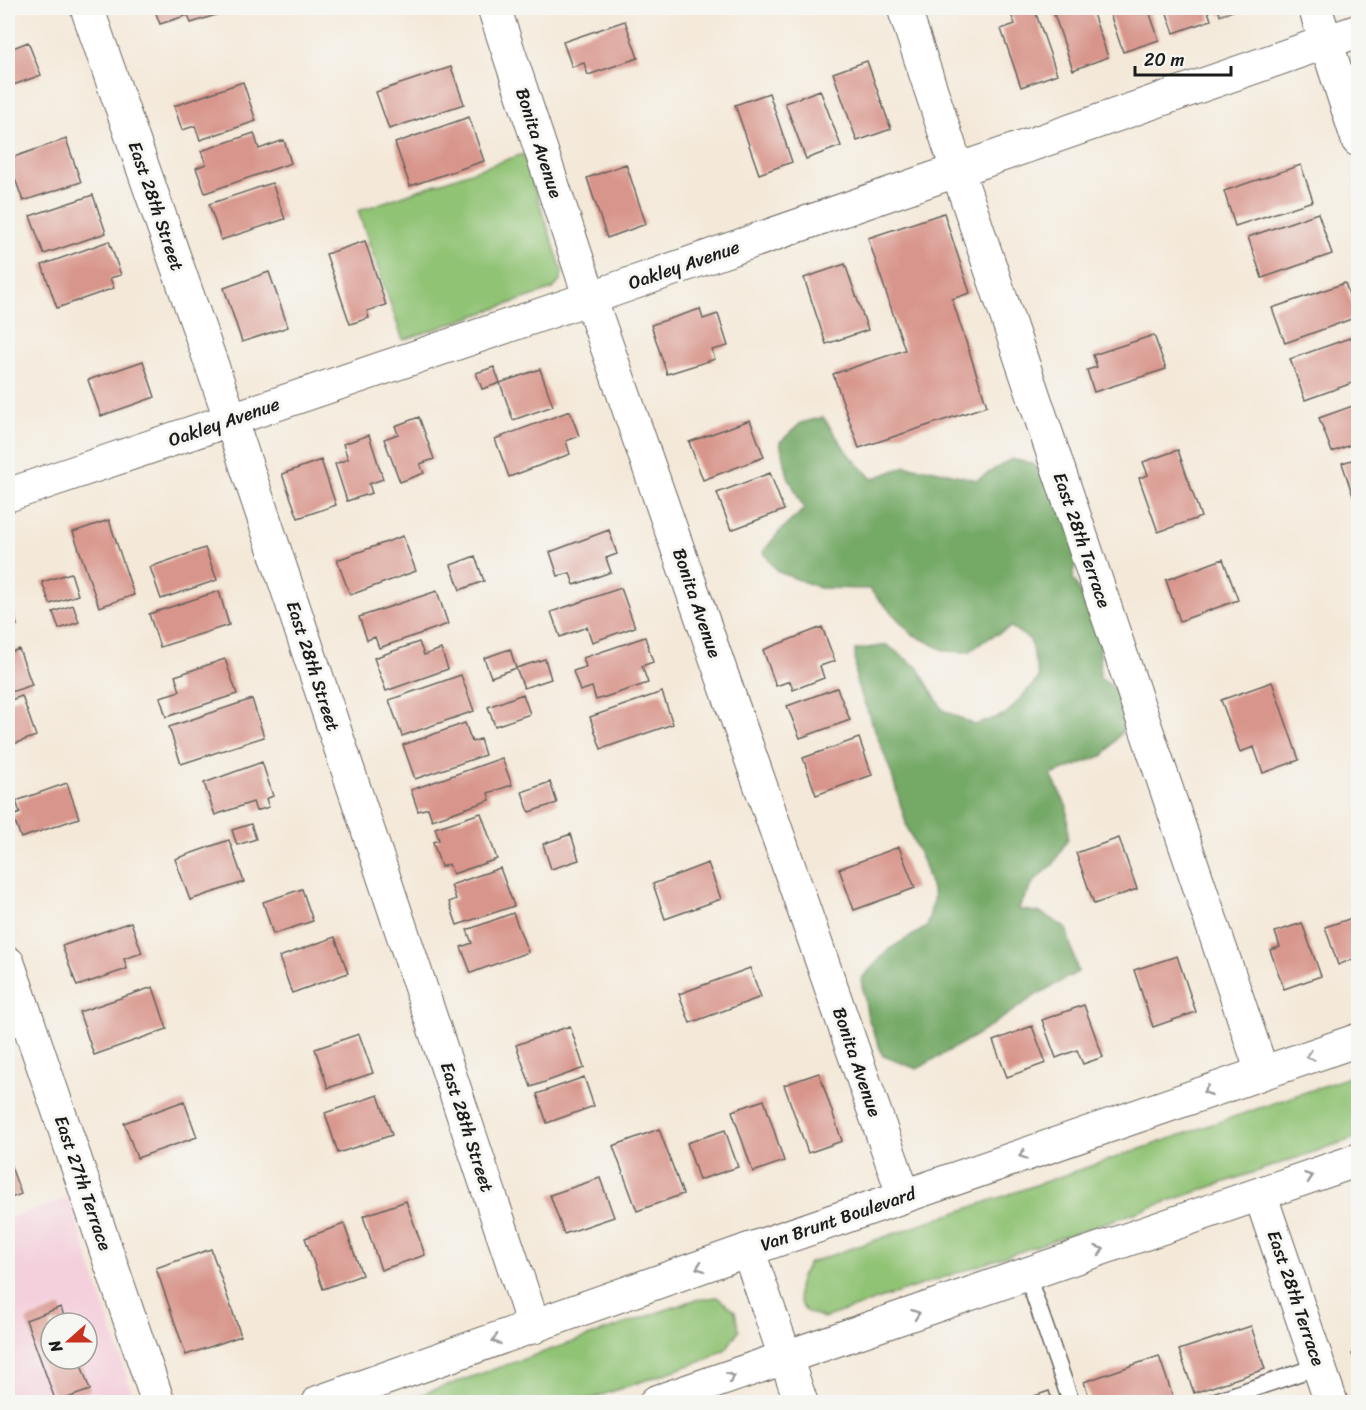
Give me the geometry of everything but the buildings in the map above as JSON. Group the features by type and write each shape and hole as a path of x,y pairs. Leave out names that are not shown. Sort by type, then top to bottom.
{"street":[{"name":"East 28th Street","path":"87,8 231,420 534,1327"},
{"name":"Bonita Avenue","path":"494,8 590,298 904,1196"},
{"name":"East 28th Terrace","path":"904,8 1262,1072"},
{"path":"1315,8 1359,140"},
{"name":"Oakley Avenue","path":"8,495 590,298 1359,31"},
{"name":"East 27th Terrace","path":"8,963 158,1402"},
{"name":"Van Brunt Boulevard","path":"319,1402 748,1250 1359,1040"},
{"path":"656,1402 1359,1160"},
{"name":"East 28th Terrace","path":"1260,1194 1331,1402"},
{"path":"748,1250 801,1402"}],"lane":[{"path":"1027,1275 1071,1402"},
{"path":"1213,1402 1319,1366"}],"shaded area":[{"path":"69,1198 135,1402 8,1402 8,1219"}],"green space":[{"path":"523,154 562,270 561,280 553,289 403,340 358,211"},
{"path":"823,417 847,452 872,479 906,466 977,480 1011,459 1032,463 1050,485 1078,549 1073,578 1100,632 1100,677 1121,694 1127,713 1126,726 1104,755 1051,775 1067,807 1068,838 1053,865 1035,880 1018,909 1041,913 1066,928 1078,972 917,1069 883,1056 868,1018 861,979 889,949 927,927 934,896 923,862 907,827 891,772 856,681 855,650 887,645 917,667 943,710 975,725 1006,714 1039,678 1030,640 1011,627 987,639 969,652 946,651 912,634 869,589 820,588 778,572 763,552 779,532 804,509 788,476 780,442 801,423"},
{"path":"1358,1074 1358,1137 824,1318 806,1311 801,1305 798,1287 809,1263"},
{"path":"717,1297 735,1311 739,1330 726,1349 708,1359 581,1402 399,1402 694,1300"}]}
